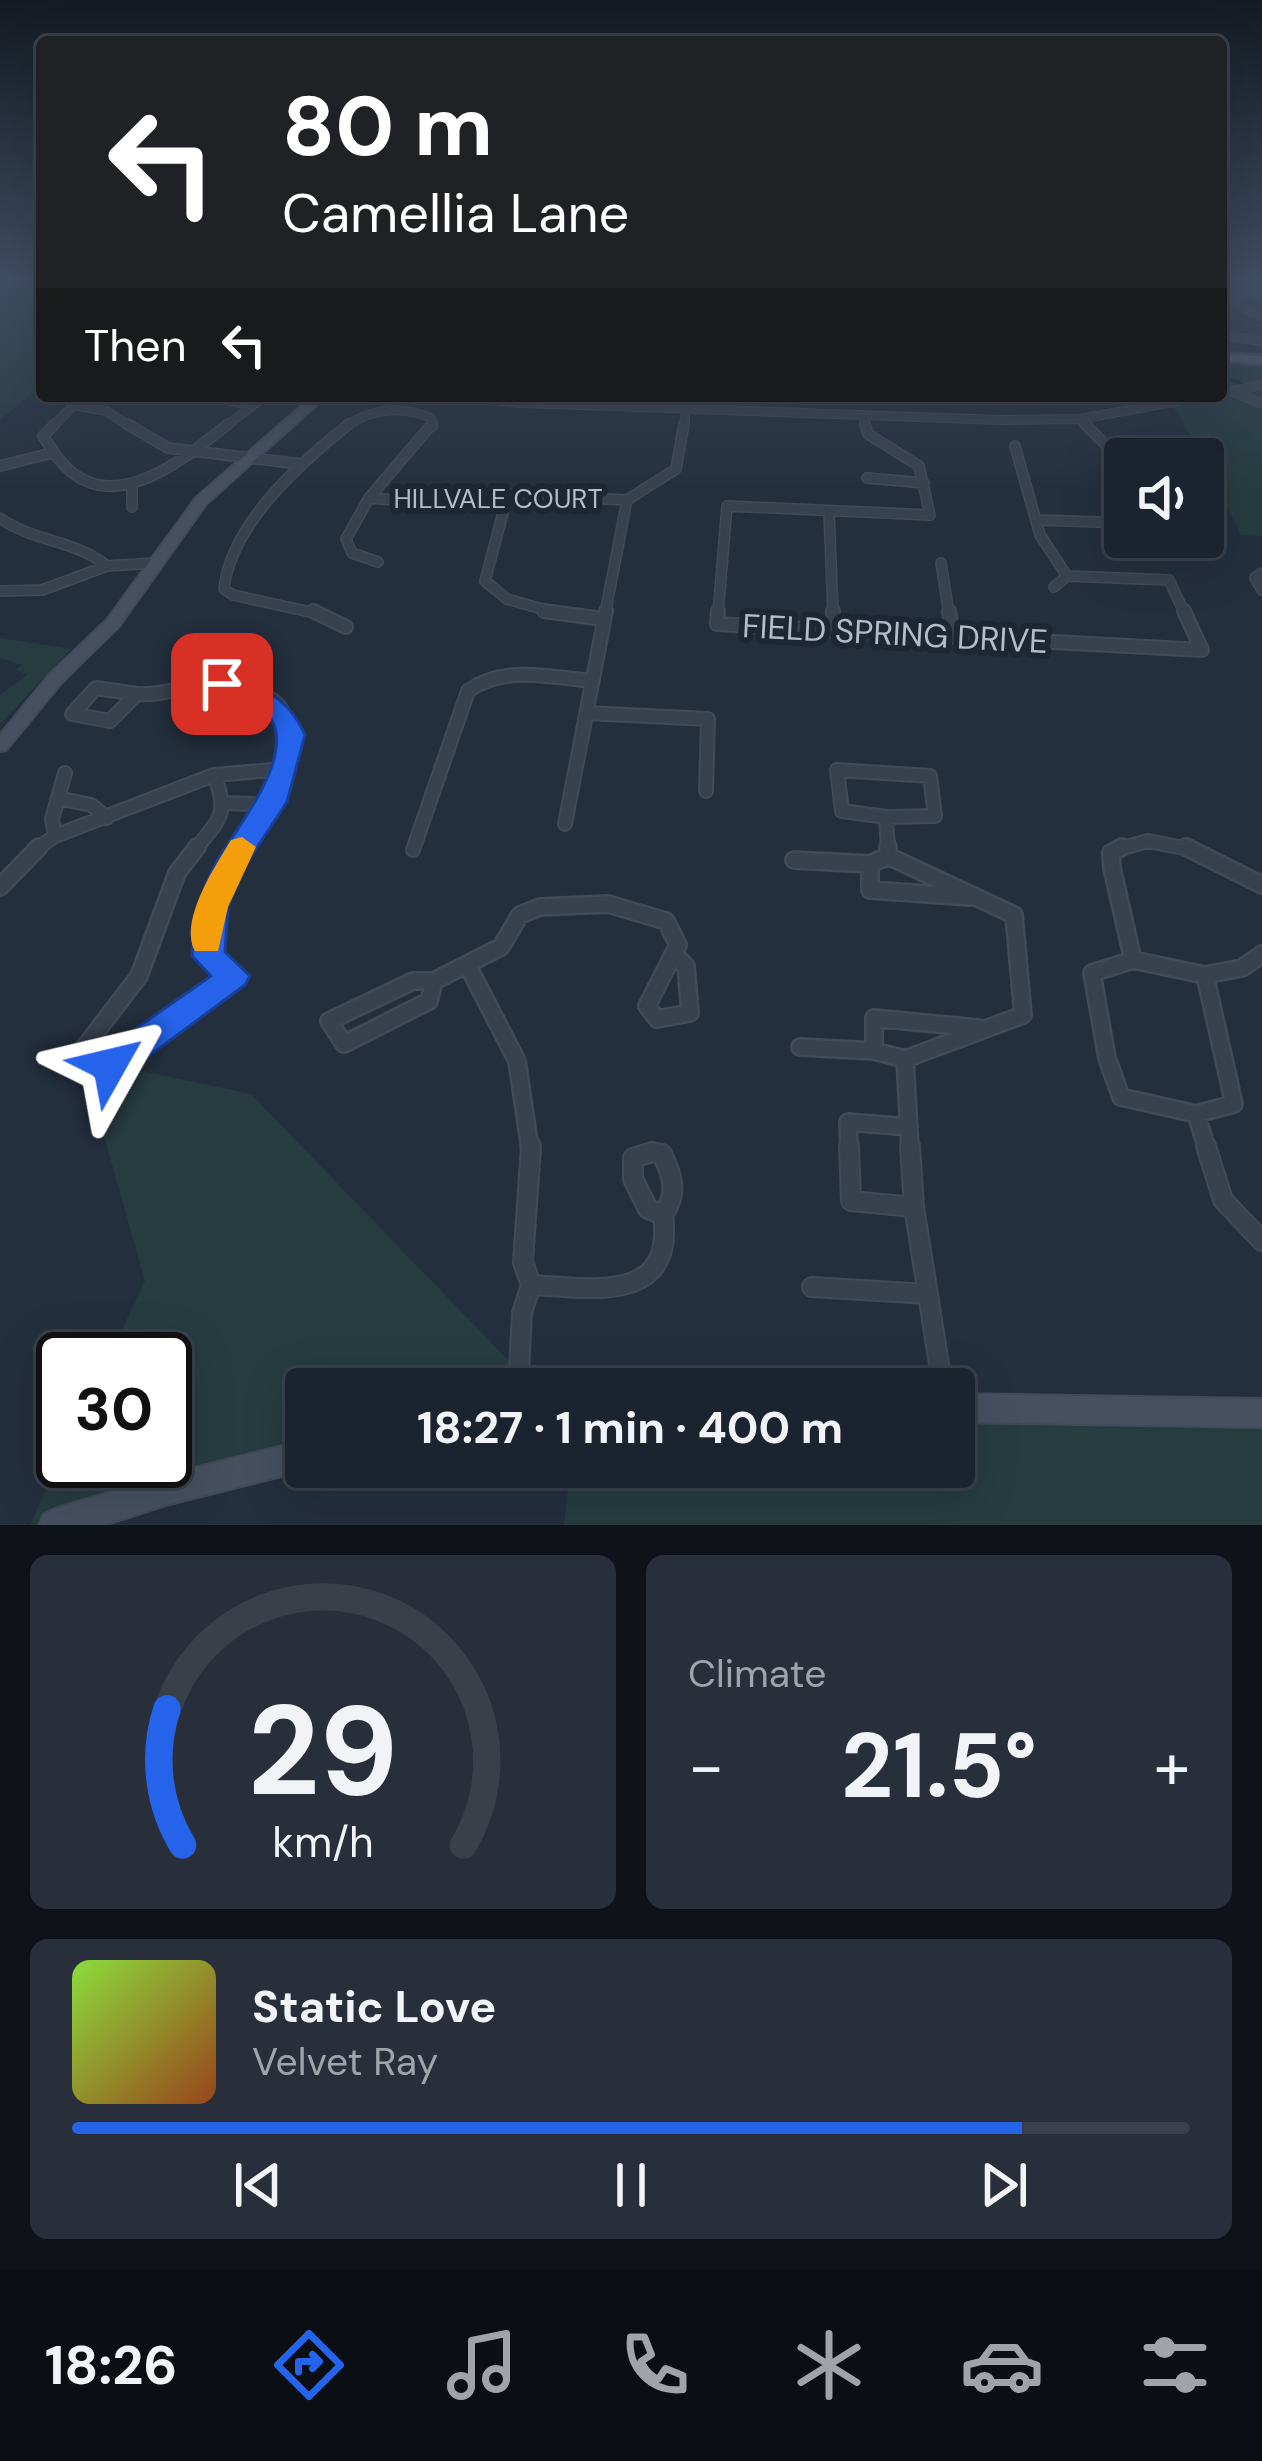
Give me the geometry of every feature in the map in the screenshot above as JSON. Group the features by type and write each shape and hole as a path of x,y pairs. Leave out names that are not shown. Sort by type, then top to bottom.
{"main road":[{"path":"1227,357 1240,358 1258,349"},
{"path":"0,746 56,678 113,623 201,501 245,457 313,402"},
{"path":"975,1408 1262,1413"},
{"path":"56,1525 285,1461"}],"street":[{"path":"1227,393 1262,403"},
{"path":"76,402 43,436 52,453 82,482 132,485 164,474 256,402"},
{"path":"236,402 252,405"},
{"path":"552,402 863,417 1080,419 1172,402"},
{"path":"73,405 109,410 153,444 301,464"},
{"path":"346,627 313,611 233,595 222,581 262,512 301,464 364,414 405,410 431,418 433,428 369,498 346,539 352,553 378,562"},
{"path":"565,824 627,500 677,472 686,410"},
{"path":"863,417 868,434 914,457 924,483 867,478"},
{"path":"1080,419 1104,443"},
{"name":"FIELD SPRING DRIVE","path":"924,483 930,515 727,506 717,624 1202,650 1168,580 1067,576 1051,562 1027,497 1015,446"},
{"path":"0,466 52,453"},
{"path":"132,485 132,507"},
{"path":"508,494 485,581 490,590 523,604 603,619"},
{"name":"HILLVALE COURT","path":"369,498 422,502 508,494 627,500"},
{"path":"829,511 834,630"},
{"path":"0,518 28,538 87,552 107,566"},
{"path":"1038,520 1104,522"},
{"path":"0,591 41,590 107,566 157,563"},
{"path":"941,563 952,636"},
{"path":"1262,573 1255,578 1262,590"},
{"name":"FIELD SPRING DRIVE","path":"1054,586 1067,576"},
{"path":"413,850 468,691 477,682 512,676 591,681"},
{"path":"137,694 222,684 265,698 284,716 292,735 271,805 229,866 212,907 208,956 233,976 110,1065 89,1069 77,1057 139,976 177,873 220,818 225,803 214,776"},
{"path":"586,712 708,719 706,791"},
{"path":"0,886 26,857 55,836 214,776 284,769"},
{"path":"837,770 930,776 935,816 886,818 842,811 837,770"},
{"path":"55,836 52,819 65,773"},
{"path":"58,798 91,806 107,818"},
{"path":"225,803 271,805"},
{"path":"886,818 888,856"},
{"path":"1133,960 1112,868 1111,853 1123,844 1182,845 1262,885"},
{"path":"794,860 870,864 888,856 1015,915 1023,1015 905,1059 874,1051 800,1047"},
{"path":"870,864 870,890 977,898"},
{"path":"434,981 429,1001 344,1044 329,1022 412,981 434,981 468,966 501,947 520,915 540,907 586,902 634,908 666,922 675,934 676,956"},
{"path":"1205,975 1234,1104 1196,1114 1120,1096 1107,1058 1092,973 1133,960 1205,975 1242,968 1262,954"},
{"path":"468,966 517,1061 531,1139 523,1262 530,1285 522,1312 519,1368"},
{"path":"874,1051 874,1018 985,1029"},
{"path":"905,1059 914,1207 940,1368"},
{"path":"1196,1114 1223,1200 1262,1241"},
{"path":"909,1127 848,1122 851,1201 914,1207"},
{"path":"530,1285 612,1288 647,1277 663,1248 663,1215"},
{"path":"812,1287 928,1294"}],"green space":[{"path":"0,349 36,349 36,390 0,420"},
{"path":"1227,357 1262,359 1262,385 1257,386 1262,389 1262,536 1241,535 1224,501 1224,438 1192,438 1167,402 1227,402"},
{"path":"0,638 71,649 0,724 0,695 28,675 16,670 22,665 0,658"},
{"path":"142,1071 251,1094 516,1368 285,1368 285,1467 62,1525 30,1525 47,1488 192,1488 192,1332 121,1332 145,1281 87,1076"},
{"path":"1262,1416 1262,1525 564,1525 568,1488 975,1488 975,1422"}],"waterway":[{"path":"1227,378 1247,386"}],"slow traffic":[{"path":"207,943 212,907 242,847"}],"route":[{"path":"110,1065 233,976 208,956 212,907 229,866 272,802 292,735 284,716 265,698 222,684"}]}
